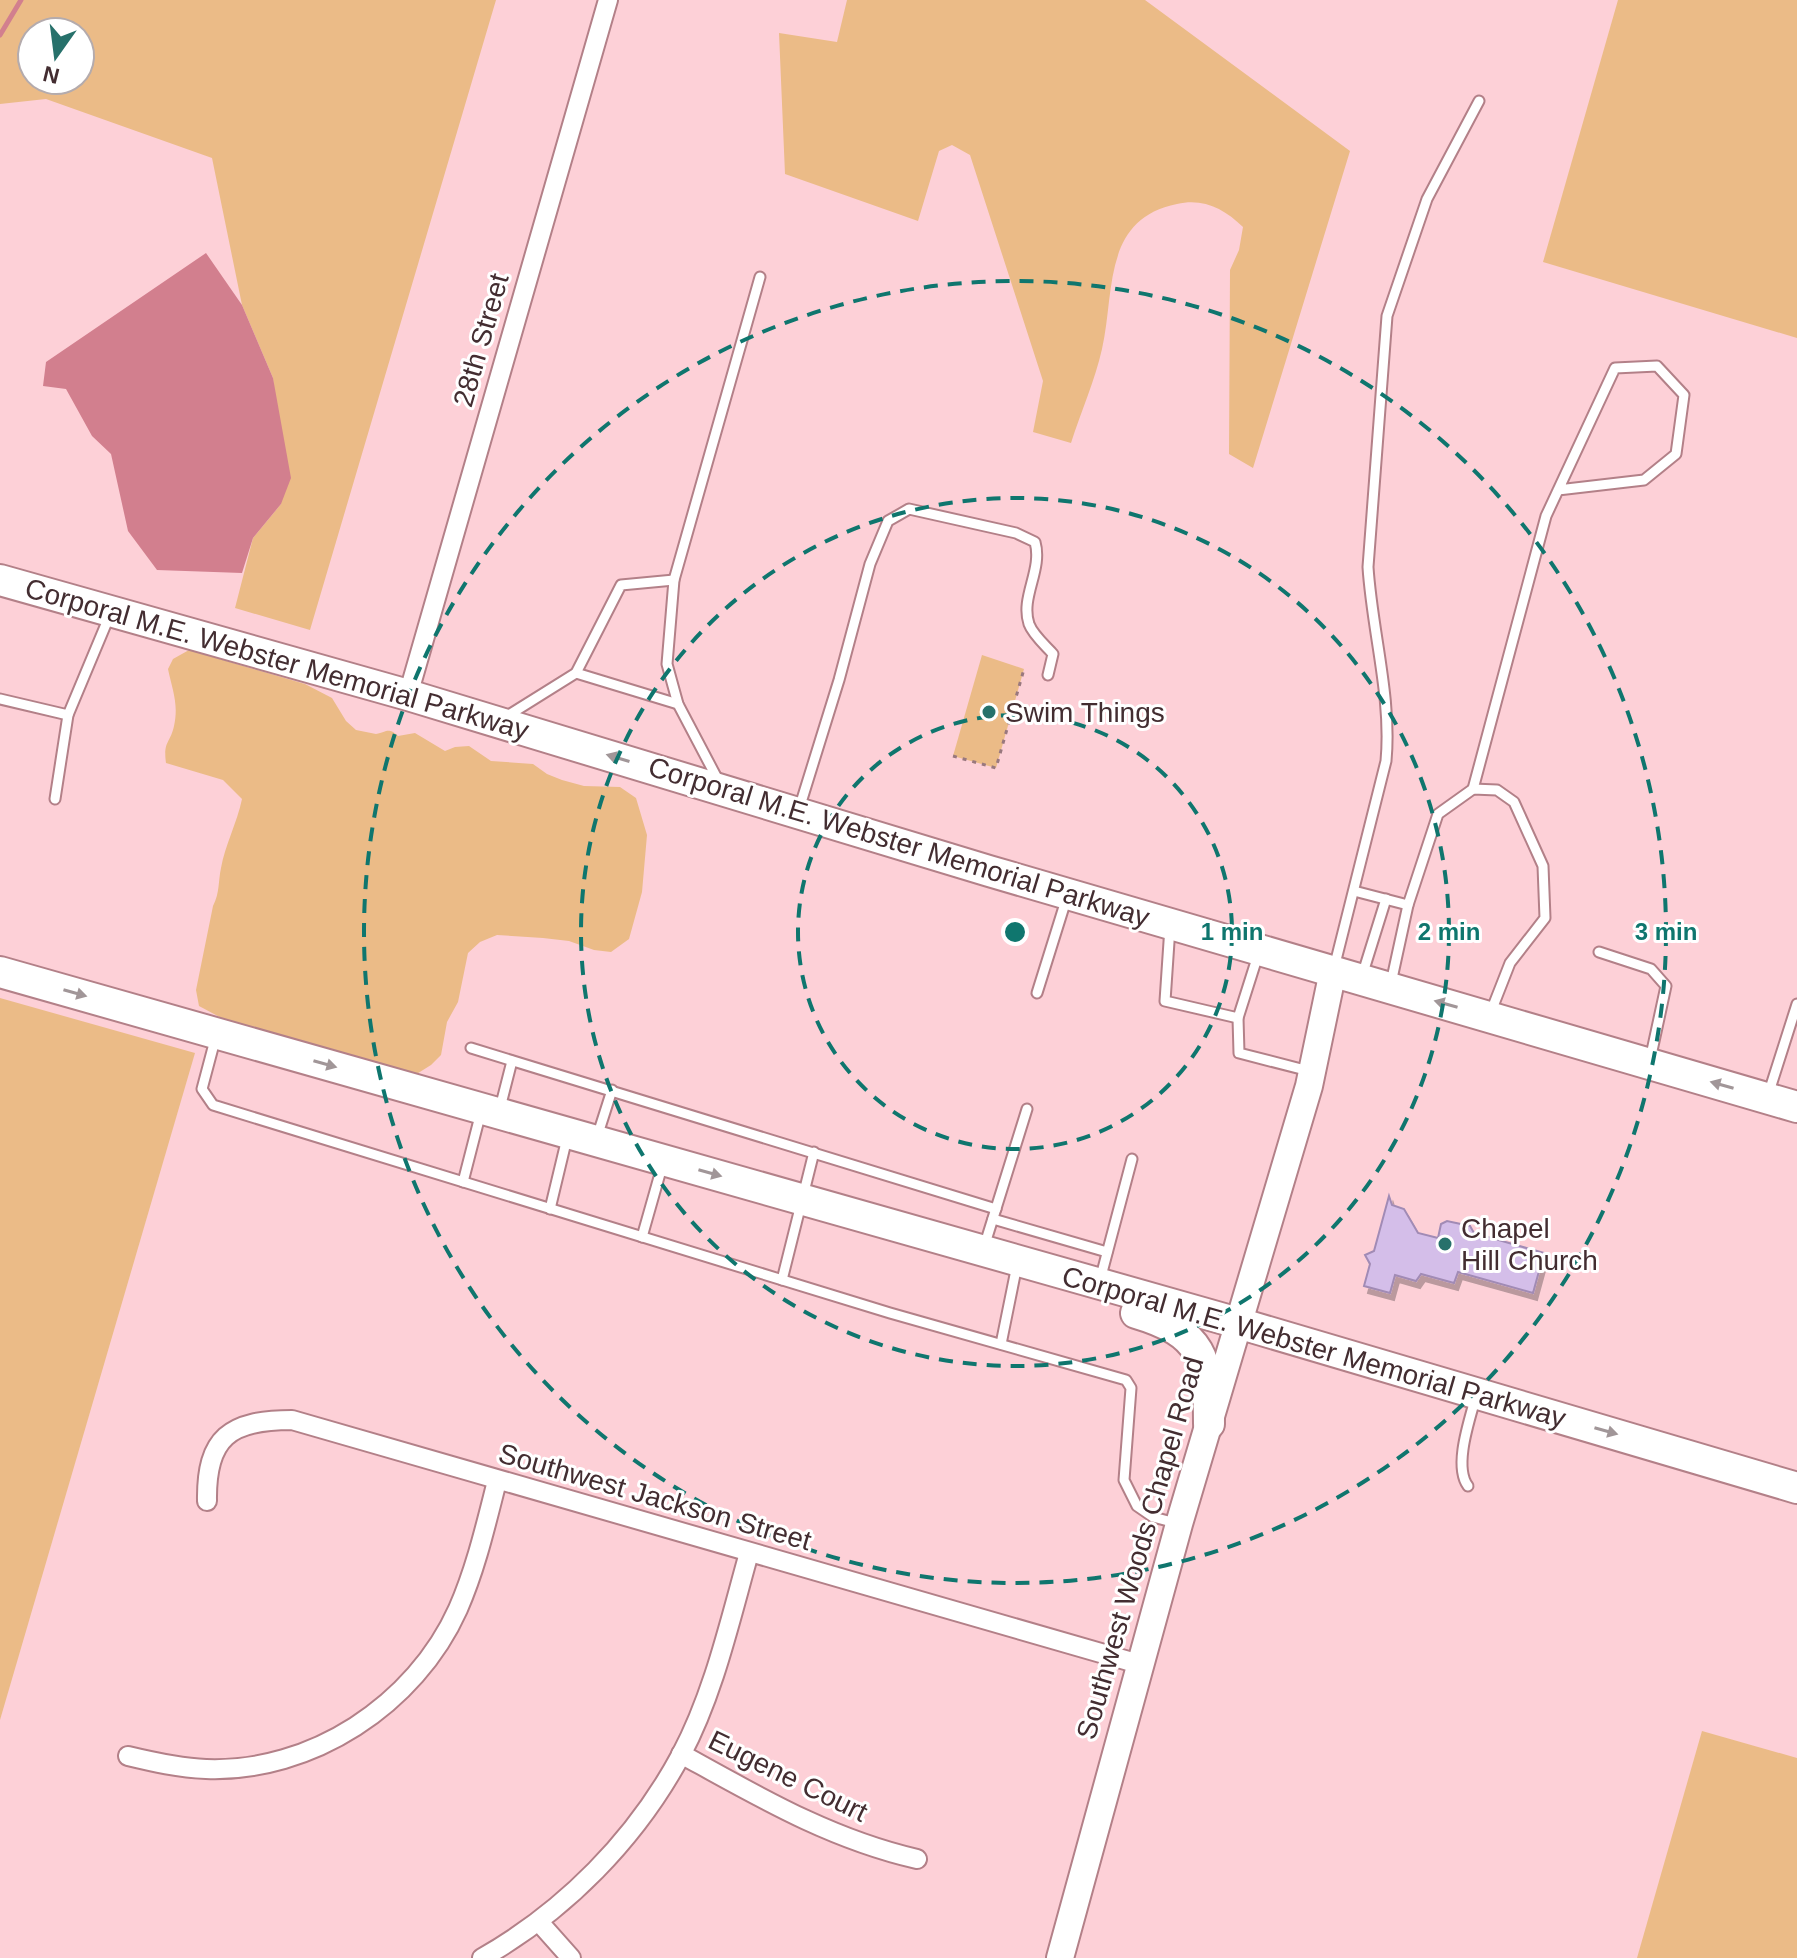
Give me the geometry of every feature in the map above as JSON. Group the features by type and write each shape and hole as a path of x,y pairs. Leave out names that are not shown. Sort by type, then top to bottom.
{"main road":[{"name":"Corporal M.E. Webster Memorial Parkway","path":"0,580 408,695 1068,894 1797,1107"},
{"name":"Corporal M.E. Webster Memorial Parkway","path":"0,972 1238,1323 1797,1488"},
{"name":"Southwest Woods Chapel Road","path":"1060,1958 1179,1524 1312,1072 1347,975"},
{"path":"1018,1261 1046,1281 1171,1325 1183,1334 1195,1346 1204,1364 1209,1387 1209,1424"}],"street":[{"name":"28th Street","path":"408,695 608,0"},
{"name":"Southwest Jackson Street","path":"207,1501 206,1473 215,1446 236,1429 263,1420 292,1420 1139,1664"},
{"path":"128,1756 206,1769 241,1767 269,1763 318,1746 362,1724 401,1691 435,1651 472,1573 497,1481"},
{"path":"482,1958 539,1922 581,1884 626,1837 681,1754 722,1647 749,1553"},
{"name":"Eugene Court","path":"681,1754 799,1818 843,1838 917,1859"},
{"path":"539,1922 571,1958"}],"lane":[{"path":"1347,975 1354,891 1386,761 1389,731 1370,605 1368,567 1387,316 1427,199 1479,101"},
{"path":"724,790 678,704 667,664 674,580 760,277"},
{"path":"1473,789 1546,516 1558,490 1615,368 1657,366 1684,395 1676,454 1644,480 1558,490"},
{"path":"797,813 839,680 870,564 888,521 909,509 1016,533 1035,542 1039,557 1028,603 1029,625 1053,654 1048,675"},
{"path":"497,722 576,673 621,585 674,580"},
{"path":"55,799 68,715 111,610"},
{"path":"576,673 678,704"},
{"path":"0,699 68,715"},
{"path":"1390,988 1408,905 1438,814 1473,789 1497,790 1514,802 1543,866 1545,918 1510,963 1489,1017"},
{"path":"1354,891 1408,905"},
{"path":"1037,993 1068,894"},
{"path":"1347,975 1386,899"},
{"path":"1171,924 1165,1001 1238,1018"},
{"path":"1259,950 1238,1018 1239,1053 1312,1072"},
{"path":"1599,952 1651,969 1666,986 1649,1064"},
{"path":"1767,1098 1797,1004"},
{"path":"216,1033 202,1089 213,1105 782,1280 1126,1380 1131,1388 1124,1480 1137,1506 1153,1517 1179,1524"},
{"path":"471,1048 814,1152 1107,1252"},
{"path":"463,1182 512,1061"},
{"path":"550,1209 582,1137 612,1090"},
{"path":"983,1251 1027,1109"},
{"path":"782,1280 814,1152"},
{"path":"1099,1284 1132,1159"},
{"path":"642,1237 664,1160"},
{"path":"1001,1344 1018,1261"},
{"path":"1468,1486 1461,1466 1476,1393"}],"path":[{"path":"953,756 996,768 1024,669"}],"shaded area":[{"path":"0,0 496,0 310,630 235,608 253,538 281,504 273,378 242,305 212,158 46,99 0,104"},
{"path":"847,0 1145,0 1350,151 1253,468 1229,454 1230,270 1239,250 1243,227 1228,215 1205,204 1177,204 1153,212 1135,225 1116,261 1099,361 1071,443 1033,432 1043,381 970,155 952,145 939,151 918,221 785,174 779,33 837,42"},
{"path":"1618,0 1797,0 1797,338 1543,262"},
{"path":"206,253 242,305 273,378 291,478 281,504 253,538 242,573 157,570 128,531 111,454 92,436 66,389 43,386 46,362"},
{"path":"189,650 305,684 332,698 346,721 356,730 376,734 390,731 398,736 415,733 445,751 469,746 491,761 533,764 547,774 584,786 620,787 636,798 647,835 642,892 629,939 611,952 543,938 497,935 480,942 468,953 458,1002 447,1022 441,1055 415,1075 229,1022 199,1006 196,990 213,906 223,859 242,799 223,780 166,763 166,746 176,711 168,669 173,659"},
{"name":"Swim Things","path":"982,655 1024,669 996,768 953,756"},
{"path":"0,998 195,1053 0,1720"},
{"path":"1702,1731 1797,1758 1797,1958 1637,1958"}],"building":[{"name":"Chapel Hill Church","path":"1389,1196 1392,1205 1404,1209 1418,1233 1438,1238 1441,1224 1447,1221 1470,1226 1474,1233 1544,1253 1533,1293 1458,1272 1454,1283 1421,1274 1416,1281 1395,1275 1390,1293 1364,1286 1370,1264 1365,1255 1374,1251"}],"waterway":[{"path":"0,35 21,0"}],"place":[{"name":"Swim Things","path":"989,712"},
{"name":"Chapel Hill Church","path":"1445,1244"}]}
